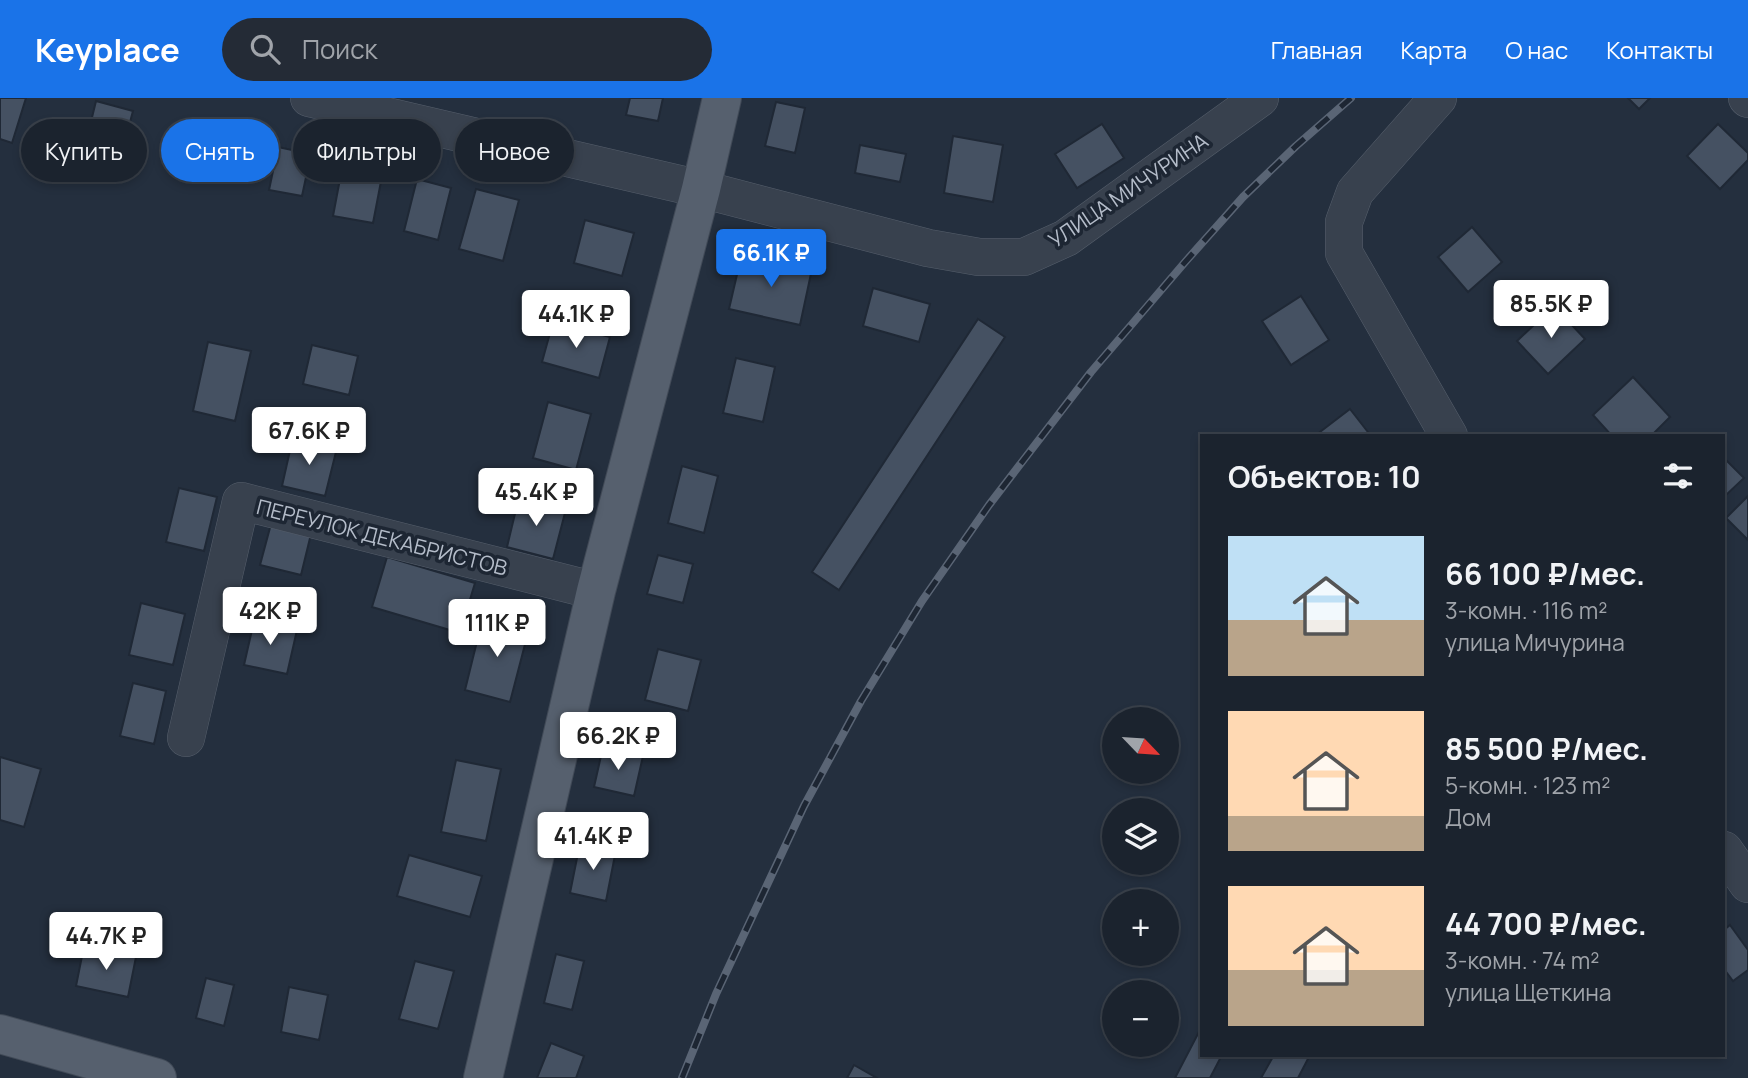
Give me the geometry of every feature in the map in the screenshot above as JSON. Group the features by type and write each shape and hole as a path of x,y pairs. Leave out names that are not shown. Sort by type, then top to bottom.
{"main road":[{"path":"483,1078 596,591 701,189 722,98"},
{"path":"0,1034 157,1078"}],"street":[{"name":"УЛИЦА МИЧУРИНА","path":"309,98 701,189 928,248 979,257 1024,257 1066,238 1249,101"},
{"path":"1438,98 1355,192 1343,222 1344,253 1448,434"},
{"name":"ПЕРЕУЛОК ДЕКАБРИСТОВ","path":"186,738 241,501 596,591"},
{"path":"1725,851 1748,884"}],"building":[{"path":"0,98 26,98 12,143 0,139"},
{"path":"630,98 663,98 658,121 626,115"},
{"path":"1628,98 1650,98 1639,109"},
{"path":"96,101 133,111 131,119 92,119"},
{"path":"776,102 805,108 795,153 765,146"},
{"path":"1102,124 1124,158 1077,188 1055,154"},
{"path":"1718,124 1748,153 1748,160 1720,189 1687,156"},
{"path":"953,136 1003,145 993,202 944,193"},
{"path":"860,145 906,154 900,182 855,173"},
{"path":"279,147 293,150 293,182 305,182 302,196 269,190 271,182 279,182"},
{"path":"339,182 381,182 373,223 333,216"},
{"path":"416,182 451,188 438,240 404,231"},
{"path":"476,189 519,200 503,261 459,249"},
{"path":"585,220 634,233 622,276 574,263"},
{"path":"1472,227 1502,262 1468,292 1438,257"},
{"path":"742,253 812,269 800,325 729,309"},
{"path":"873,288 930,304 919,342 863,326"},
{"path":"1301,296 1329,340 1291,365 1262,321"},
{"path":"1554,306 1585,339 1548,374 1517,341"},
{"path":"978,319 1005,337 839,590 812,572"},
{"path":"553,322 610,337 599,378 542,362"},
{"path":"208,342 251,351 235,421 193,411"},
{"path":"312,345 358,356 349,395 303,384"},
{"path":"736,358 775,367 763,422 723,413"},
{"path":"1633,377 1670,417 1653,434 1610,434 1593,415"},
{"path":"548,402 591,414 576,470 533,458"},
{"path":"1350,409 1369,434 1317,434"},
{"path":"293,437 337,448 325,496 282,486"},
{"path":"1725,459 1744,478 1725,496"},
{"path":"682,466 718,476 704,533 668,523"},
{"path":"179,488 217,497 204,551 166,542"},
{"path":"1748,496 1748,540 1726,518"},
{"path":"519,497 566,509 553,559 507,547"},
{"path":"271,524 311,534 301,575 260,565"},
{"path":"658,555 693,564 683,603 647,594"},
{"path":"387,557 475,583 460,633 372,607"},
{"path":"141,603 185,614 173,665 129,655"},
{"path":"483,617 529,629 510,702 465,690"},
{"path":"254,621 297,630 287,674 244,665"},
{"path":"658,649 701,660 688,711 645,700"},
{"path":"133,683 166,691 154,744 120,736"},
{"path":"603,747 643,756 634,796 594,787"},
{"path":"0,757 41,769 24,827 0,820"},
{"path":"456,760 501,769 486,841 441,832"},
{"path":"580,843 616,850 606,901 570,893"},
{"path":"409,855 482,876 470,917 397,896"},
{"path":"1730,925 1748,950 1748,970 1733,981 1725,970 1725,929"},
{"path":"84,946 136,957 128,997 76,986"},
{"path":"556,954 584,961 572,1010 544,1003"},
{"path":"415,961 454,971 438,1029 399,1019"},
{"path":"206,978 234,985 224,1026 196,1018"},
{"path":"289,987 328,995 319,1040 281,1032"},
{"path":"1200,1030 1200,1057 1221,1057 1210,1078 1175,1078"},
{"path":"551,1043 584,1056 576,1078 537,1078"},
{"path":"1273,1057 1309,1057 1298,1078 1261,1078"},
{"path":"854,1065 877,1078 847,1078"}],"railway":[{"path":"682,1078 716,994 804,806 861,701 922,601 989,505 1091,372 1243,197 1351,98"}]}
